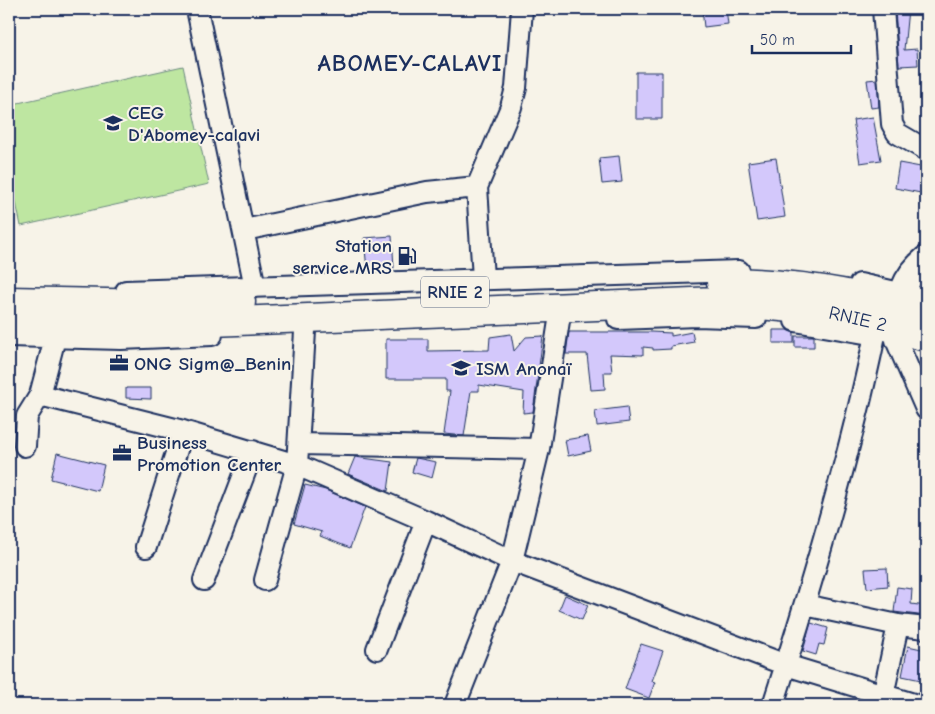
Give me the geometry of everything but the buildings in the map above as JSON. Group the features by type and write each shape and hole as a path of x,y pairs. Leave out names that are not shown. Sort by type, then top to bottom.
{"highway":[{"name":"RNIE 2","path":"9,301 210,303 727,282 816,289 849,294 926,337"},
{"name":"RNIE 2","path":"9,322 188,323 716,301 835,312 894,320 926,314"}],"main road":[{"path":"894,320 906,280 914,269 926,259"},
{"path":"894,320 926,279"}],"street":[{"path":"197,9 244,230 254,287"},
{"path":"483,278 477,187 511,107 516,88 522,9"},
{"path":"883,9 892,124 897,132 926,150"},
{"path":"244,230 427,192 477,187"},
{"path":"9,289 83,291 254,287 483,278 754,271 818,276 894,320 926,348"},
{"path":"9,336 140,338 698,316 739,316 806,322 894,320 926,299"},
{"path":"894,320 926,409"},
{"path":"773,705 805,605 864,388 894,320"},
{"path":"456,705 512,561 539,449 559,321"},
{"path":"265,580 298,465 304,331"},
{"path":"25,446 27,416 40,395 55,338"},
{"path":"40,395 183,431 298,465 512,561 786,665 917,705"},
{"path":"146,546 183,431"},
{"path":"300,444 539,449"},
{"path":"204,580 252,451"},
{"path":"377,649 426,521"},
{"path":"805,605 898,625 926,628"},
{"path":"883,696 898,625"}],"green space":[{"path":"183,66 209,184 21,226 9,169 9,105"}],"place":[{"name":"CEG D'Abomey-calavi","path":"113,123"},
{"name":"Station service MRS","path":"407,256"},
{"name":"ONG Sigm@_Benin","path":"119,363"},
{"name":"ISM Anonaï","path":"461,368"},
{"name":"Business Promotion Center","path":"122,453"}],"district":[{"name":"ABOMEY-CALAVI","path":"410,63"}]}
